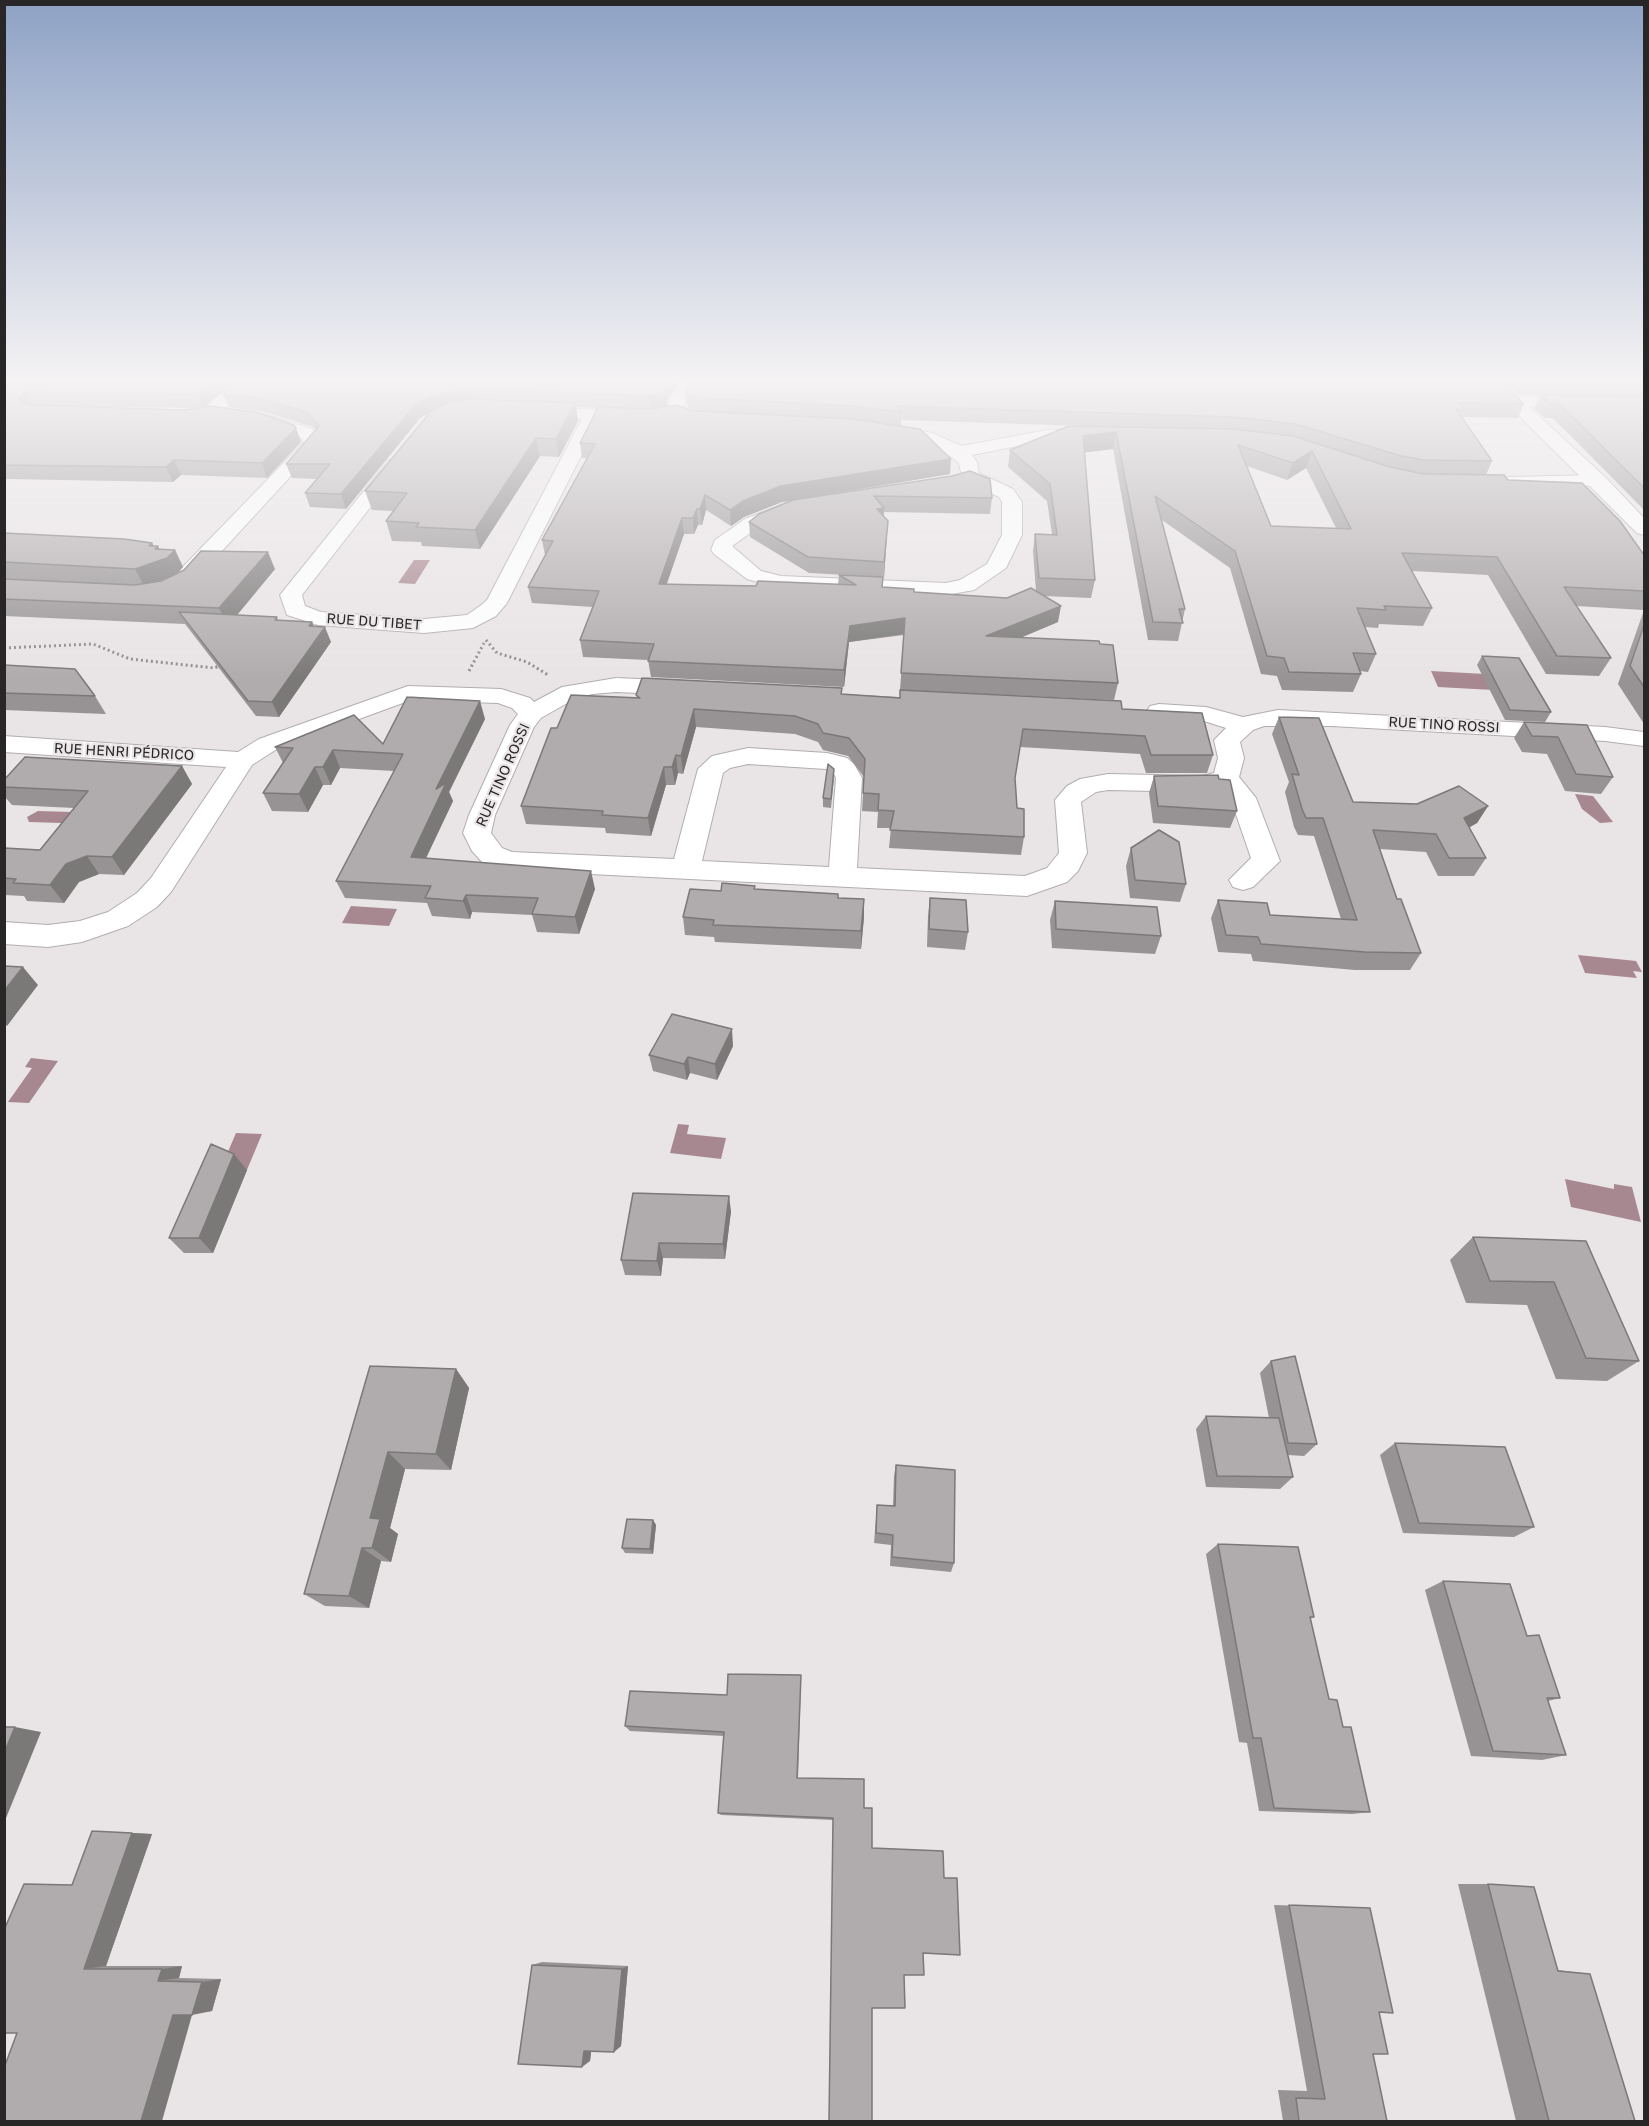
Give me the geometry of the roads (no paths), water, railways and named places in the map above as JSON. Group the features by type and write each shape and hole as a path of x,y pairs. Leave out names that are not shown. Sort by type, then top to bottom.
{"street":[{"path":"161,591 184,581 275,482"},
{"name":"RUE DU TIBET","path":"381,482 291,595 295,610 318,618 424,626 472,621 496,603 558,482"},
{"path":"810,504 789,508 752,523 722,544 721,550 754,575 780,582 946,589 966,585 996,568 1012,535 1012,502 1006,492 984,482"},
{"path":"1494,483 1535,482"},
{"path":"1599,482 1644,529"},
{"name":"RUE TINO ROSSI","path":"712,689 616,685 570,692 532,713 522,725 482,815 477,833 482,845 492,855 511,861 1027,886 1057,875 1068,864 1073,853 1068,800 1076,792 1089,785 1108,782 1203,784 1226,778"},
{"path":"4,933 48,936 82,931 118,919 147,900 160,885 243,760 268,744 390,698 424,692 501,696 521,703 532,713"},
{"path":"1138,710 1206,714 1244,725"},
{"name":"RUE TINO ROSSI","path":"1244,725 1260,719 1278,717 1605,734 1644,740"},
{"path":"1244,725 1227,740 1231,758 1226,778 1243,798 1266,861 1244,880"},
{"name":"RUE HENRI PÉDRICO","path":"4,744 243,760"},
{"path":"686,869 711,769 721,762 748,756 827,760 838,764 845,770 849,778 842,876"}]}
